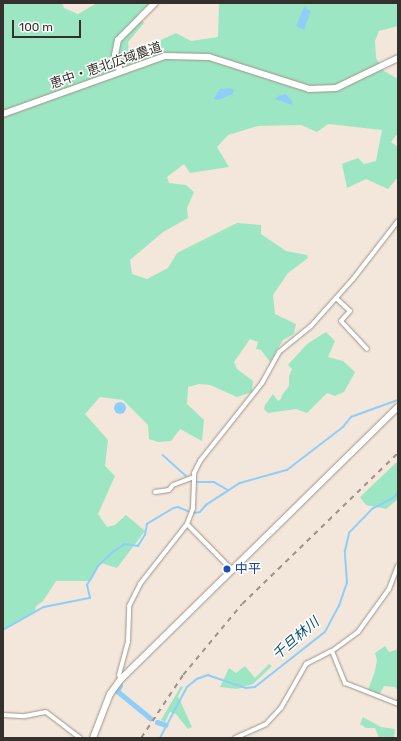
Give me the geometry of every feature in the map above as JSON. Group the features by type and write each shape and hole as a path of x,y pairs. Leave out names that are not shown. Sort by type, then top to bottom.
{"street":[{"path":"120,71 116,55 118,40 155,3"},
{"name":"恵中・恵北広域農道","path":"3,114 165,56 200,55 231,63 300,88 323,90 341,86 398,58"},
{"path":"121,679 119,675 128,642 128,619 131,600 147,573 187,524 194,508 194,477 196,468 207,449 262,383 279,352 311,326 336,298 398,221"},
{"path":"393,228 398,231"},
{"path":"336,298 350,311 341,321 367,349"},
{"path":"93,738 110,694 121,679 398,407"},
{"path":"155,492 169,490 173,485 194,477"},
{"path":"187,524 232,570"},
{"path":"235,738 266,724 281,708 306,664 332,651 352,637 365,623 389,589 398,566"},
{"path":"332,651 345,683 398,704"},
{"path":"3,715 26,716 46,712 80,738"}],"green space":[{"path":"3,3 62,3 64,8 78,14 97,3 150,3 137,15 144,23 128,42 129,53 159,46 161,40 176,33 191,41 218,37 219,3 398,3 398,26 379,31 375,41 376,58 384,71 398,79 398,133 391,142 398,147 398,177 388,189 366,179 347,188 342,164 358,158 364,164 376,161 382,130 328,124 317,132 301,125 258,126 228,135 217,147 229,167 190,173 184,164 167,177 169,183 186,185 194,192 187,208 188,218 163,232 130,260 132,274 147,279 168,268 177,253 237,223 261,225 261,234 286,251 307,255 308,258 288,273 273,295 275,314 296,324 294,334 283,340 270,362 261,350 256,349 258,342 250,339 234,362 237,369 253,381 252,392 237,397 210,385 199,384 188,387 187,404 204,420 202,441 180,429 171,441 158,442 149,439 148,425 123,400 100,397 85,414 108,440 105,466 115,476 98,514 107,527 115,525 126,515 145,531 117,568 101,563 91,581 56,581 43,601 36,606 35,611 6,629 3,629"},
{"path":"326,332 335,341 328,357 343,361 355,372 344,392 335,396 327,393 307,413 296,409 268,413 264,409 265,405 273,394 278,401 281,399 282,395 289,386 289,376 292,369 288,365 307,344"},
{"path":"398,461 398,499 386,509 366,505 360,497"},
{"path":"385,646 389,652 398,649 398,691 395,687 384,686 379,695 368,690 375,671 377,660 375,653"},
{"path":"269,664 272,666 253,684 237,689 220,687 229,668 236,673 245,666 255,678"},
{"path":"181,686 183,687 178,696 192,727 188,729 176,714 170,712 165,722 161,720"},
{"path":"363,717 381,727 395,729 394,738 379,738 375,728 366,728 360,724"}],"water":[{"path":"304,7 311,11 304,30 296,26"},
{"path":"229,88 234,90 233,94 218,100 213,99 220,89"},
{"path":"286,94 292,101 292,105 275,99 280,95"},
{"path":"118,402 122,402 126,408 122,414 118,414 114,410 114,406"}],"waterway":[{"path":"194,513 200,512 206,505 240,483 287,470 343,427 351,417 398,400"},
{"path":"163,455 186,476"},
{"path":"195,482 214,482 228,490"},
{"name":"千旦林川","path":"160,738 187,687 197,679 208,675 246,688 255,687 325,632 339,606 347,583 345,551 349,533 372,509 392,499 398,493"},
{"path":"3,630 44,607 90,598 87,585 98,566 113,552 125,544 138,546 145,535 147,524 174,508 178,507 188,511"},
{"path":"120,685 117,691 150,718"},
{"path":"157,722 166,725"}],"railway":[{"path":"141,738 183,675 242,604 398,453"}],"place":[{"name":"中平","path":"227,569"}]}
